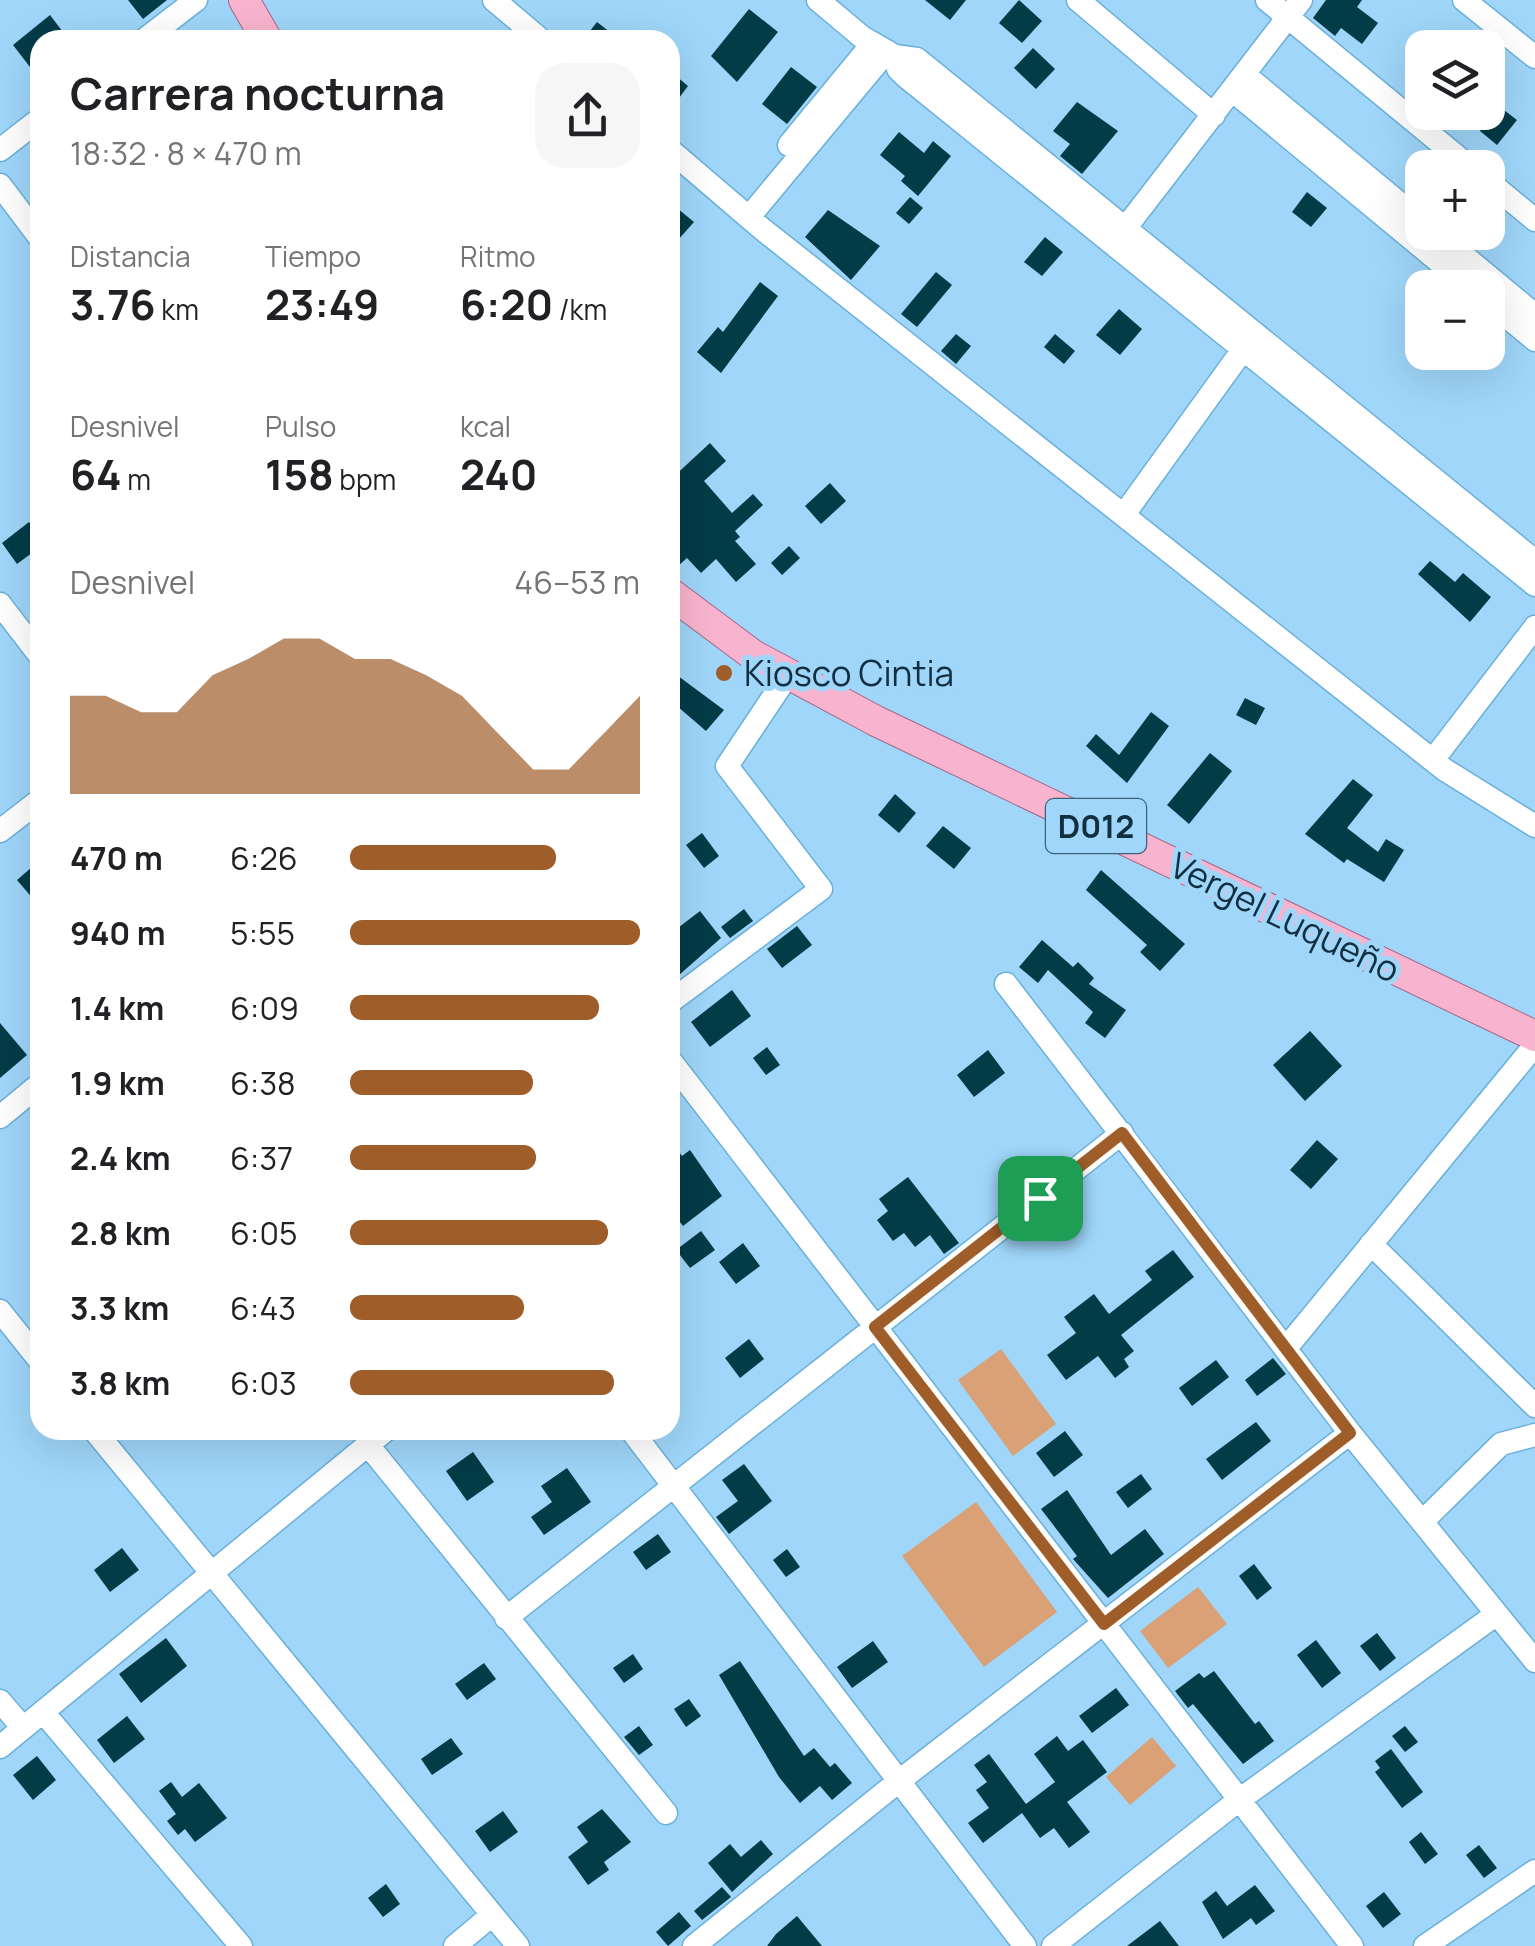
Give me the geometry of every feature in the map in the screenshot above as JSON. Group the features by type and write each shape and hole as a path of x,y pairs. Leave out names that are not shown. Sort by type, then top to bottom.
{"main road":[{"path":"244,0 261,30"},
{"name":"Vergel Luqueño","path":"680,600 753,655 876,721 1535,1036"}],"street":[{"path":"157,30 196,0"},
{"path":"494,0 529,30"},
{"path":"818,0 885,50 917,59 1119,236 1535,585"},
{"path":"1078,0 1214,115"},
{"path":"1267,0 1294,9 1451,150"},
{"path":"1464,0 1535,57"},
{"path":"1119,236 1294,9"},
{"path":"743,212 885,50"},
{"path":"1239,83 1405,209"},
{"path":"1239,83 1451,270"},
{"path":"0,150 30,127"},
{"path":"680,158 1433,760 1535,826"},
{"path":"0,186 30,225"},
{"path":"1505,195 1535,220"},
{"path":"1457,250 1535,315"},
{"path":"1505,315 1535,340"},
{"path":"1125,513 1248,341"},
{"path":"1248,341 1535,561"},
{"path":"0,604 30,643"},
{"path":"1433,760 1535,627"},
{"path":"680,995 821,889 727,766 788,674"},
{"path":"0,831 30,808"},
{"path":"1006,984 1350,1433 1535,1662"},
{"path":"1287,1347 1535,1045"},
{"path":"680,1073 1352,1946"},
{"path":"0,1117 30,1092"},
{"path":"506,1618 1122,1133"},
{"path":"1371,1244 1535,1406"},
{"path":"0,1311 30,1349"},
{"path":"694,1946 899,1781 1350,1433"},
{"path":"1424,1520 1501,1444 1535,1435"},
{"path":"102,1440 518,1946"},
{"path":"0,1747 375,1440"},
{"path":"378,1440 506,1618 666,1813"},
{"path":"639,1440 1025,1946"},
{"path":"1053,1946 1239,1800 1494,1616"},
{"path":"0,1700 23,1728"},
{"path":"42,1712 241,1946"},
{"path":"1425,1946 1535,1871"},
{"path":"455,1946 492,1915"}],"shaded area":[{"path":"1001,1349 1056,1424 1013,1456 958,1380"},
{"path":"976,1502 1057,1612 984,1667 902,1556"},
{"path":"1198,1587 1227,1624 1168,1668 1140,1631"},
{"path":"1152,1737 1176,1766 1130,1805 1106,1777"}],"building":[{"path":"128,0 167,0 143,19"},
{"path":"925,0 966,0 950,20"},
{"path":"1019,0 1042,21 1022,43 999,23"},
{"path":"1326,0 1362,0 1357,7 1378,23 1362,44 1341,28 1335,36 1313,18"},
{"path":"749,9 778,32 737,82 711,56"},
{"path":"50,15 61,30 32,30"},
{"path":"597,22 607,30 591,30"},
{"path":"30,31 30,67 13,45"},
{"path":"1033,48 1055,69 1036,89 1014,68"},
{"path":"791,67 817,87 787,124 762,104"},
{"path":"680,79 688,86 680,97"},
{"path":"1077,102 1118,131 1082,174 1060,156 1070,144 1053,131"},
{"path":"1505,111 1517,120 1497,145 1480,131 1505,130"},
{"path":"899,132 924,153 933,141 951,156 918,196 901,181 905,176 880,155"},
{"path":"1307,192 1327,208 1311,227 1292,212"},
{"path":"910,197 923,208 909,224 896,213"},
{"path":"680,210 694,222 680,238"},
{"path":"828,210 880,246 851,280 805,237"},
{"path":"1045,237 1063,252 1042,276 1024,262"},
{"path":"936,272 952,285 917,327 901,314"},
{"path":"760,282 778,296 721,373 697,352 718,327 723,332"},
{"path":"1119,309 1142,329 1120,355 1096,335"},
{"path":"956,334 971,346 956,364 941,351"},
{"path":"1055,334 1075,351 1064,364 1044,347"},
{"path":"710,443 726,461 704,481 732,513 753,494 763,505 735,531 740,537 735,541 756,564 736,582 716,559 701,573 687,558 680,564 680,471"},
{"path":"830,483 846,501 821,524 805,506"},
{"path":"30,523 30,554 17,564 2,543"},
{"path":"789,546 800,558 782,575 771,563"},
{"path":"1430,561 1455,582 1463,573 1491,597 1470,622 1418,574"},
{"path":"680,677 724,710 706,731 680,709"},
{"path":"1245,698 1265,708 1256,725 1236,715"},
{"path":"1151,712 1169,726 1127,783 1086,746 1096,734 1119,755"},
{"path":"1210,753 1232,771 1189,824 1167,805"},
{"path":"1353,779 1373,795 1347,828 1378,852 1386,839 1404,850 1384,882 1347,859 1344,863 1305,834"},
{"path":"895,794 916,813 899,833 878,815"},
{"path":"943,826 971,848 954,869 926,846"},
{"path":"702,833 719,856 704,868 686,845"},
{"path":"30,869 30,895 17,880"},
{"path":"1101,870 1185,944 1160,971 1140,952 1147,945 1086,890"},
{"path":"744,909 753,921 730,938 721,927"},
{"path":"700,911 721,938 680,974 680,926"},
{"path":"797,926 812,945 782,968 767,949"},
{"path":"1042,940 1073,967 1078,962 1094,978 1089,984 1126,1010 1105,1038 1085,1023 1093,1012 1048,970 1038,983 1019,967"},
{"path":"732,990 751,1016 710,1047 691,1022"},
{"path":"0,1023 27,1055 0,1078"},
{"path":"1310,1031 1342,1066 1305,1101 1273,1065"},
{"path":"767,1047 780,1065 766,1075 753,1058"},
{"path":"988,1050 1005,1073 974,1097 957,1075"},
{"path":"1317,1140 1338,1159 1311,1189 1290,1170"},
{"path":"690,1150 722,1196 683,1226 680,1153 682,1156"},
{"path":"908,1177 959,1243 944,1254 930,1235 915,1247 904,1233 893,1241 877,1220 888,1211 879,1199"},
{"path":"701,1231 715,1250 690,1268 680,1255 680,1247"},
{"path":"743,1243 760,1266 736,1284 719,1262"},
{"path":"1173,1250 1194,1277 1121,1335 1134,1351 1124,1359 1129,1367 1115,1378 1098,1356 1066,1380 1047,1355 1076,1333 1064,1317 1094,1294 1109,1314 1152,1280 1145,1271"},
{"path":"749,1339 764,1359 740,1378 725,1358"},
{"path":"1273,1358 1286,1374 1257,1396 1245,1380"},
{"path":"1216,1360 1229,1377 1192,1406 1179,1388"},
{"path":"1256,1422 1271,1441 1222,1480 1206,1459"},
{"path":"1065,1431 1083,1455 1054,1477 1036,1453"},
{"path":"473,1452 494,1482 467,1501 446,1471"},
{"path":"744,1464 772,1501 729,1534 716,1517 738,1501 722,1480"},
{"path":"567,1468 591,1502 544,1535 531,1517 552,1502 541,1486"},
{"path":"1141,1474 1152,1489 1128,1508 1116,1492"},
{"path":"1067,1490 1111,1555 1145,1529 1164,1554 1108,1598 1073,1559 1077,1556 1041,1509"},
{"path":"658,1534 671,1552 646,1570 633,1552"},
{"path":"122,1548 139,1570 110,1592 94,1570"},
{"path":"787,1549 800,1567 786,1577 773,1560"},
{"path":"1254,1564 1272,1588 1257,1600 1239,1576"},
{"path":"1377,1633 1396,1658 1380,1671 1360,1646"},
{"path":"166,1638 187,1666 141,1703 119,1674"},
{"path":"1316,1640 1341,1673 1322,1688 1297,1655"},
{"path":"873,1641 888,1662 852,1688 837,1667"},
{"path":"633,1654 643,1669 624,1683 613,1668"},
{"path":"740,1661 804,1756 814,1748 830,1767 835,1763 852,1783 832,1800 820,1786 800,1803 779,1777 719,1675"},
{"path":"484,1663 496,1679 467,1700 455,1684"},
{"path":"1214,1671 1255,1724 1259,1721 1274,1741 1243,1764 1193,1704 1188,1708 1175,1691 1199,1673 1204,1678"},
{"path":"1116,1688 1129,1705 1092,1733 1079,1716"},
{"path":"689,1699 701,1716 686,1727 674,1709"},
{"path":"127,1716 145,1739 114,1763 97,1740"},
{"path":"639,1726 653,1745 639,1755 624,1737"},
{"path":"1405,1726 1418,1742 1405,1752 1392,1736"},
{"path":"1057,1736 1068,1751 1083,1740 1107,1772 1067,1802 1090,1832 1069,1848 1054,1828 1040,1838 1022,1813 983,1843 968,1823 989,1808 976,1790 987,1782 974,1765 989,1754 1026,1804 1055,1782 1034,1754"},
{"path":"451,1738 463,1754 432,1775 421,1759"},
{"path":"1391,1749 1423,1792 1402,1808 1375,1772 1380,1768 1375,1761"},
{"path":"37,1756 56,1780 33,1800 13,1775"},
{"path":"171,1782 182,1797 199,1783 227,1818 195,1842 185,1829 178,1835 167,1821 176,1814 159,1791"},
{"path":"602,1809 631,1842 604,1862 609,1870 588,1885 568,1857 588,1842 577,1827"},
{"path":"503,1811 518,1832 490,1852 475,1831"},
{"path":"1421,1832 1438,1854 1425,1864 1409,1842"},
{"path":"761,1840 773,1854 732,1892 708,1863 730,1844 741,1857"},
{"path":"1479,1845 1497,1868 1484,1878 1466,1855"},
{"path":"386,1884 400,1904 383,1917 368,1898"},
{"path":"1255,1885 1275,1911 1256,1925 1251,1918 1223,1939 1202,1902 1216,1891 1227,1906"},
{"path":"722,1887 731,1897 702,1920 694,1911"},
{"path":"1384,1892 1401,1914 1383,1928 1366,1906"},
{"path":"679,1912 691,1926 668,1946 656,1932"},
{"path":"797,1916 822,1946 767,1946 776,1934"},
{"path":"1160,1921 1179,1946 1127,1946"}],"place":[{"name":"Kiosco Cintia","path":"724,673"}],"route":[{"path":"1122,1133 1350,1433 1104,1624 875,1327 1040,1198 1122,1133"}]}
